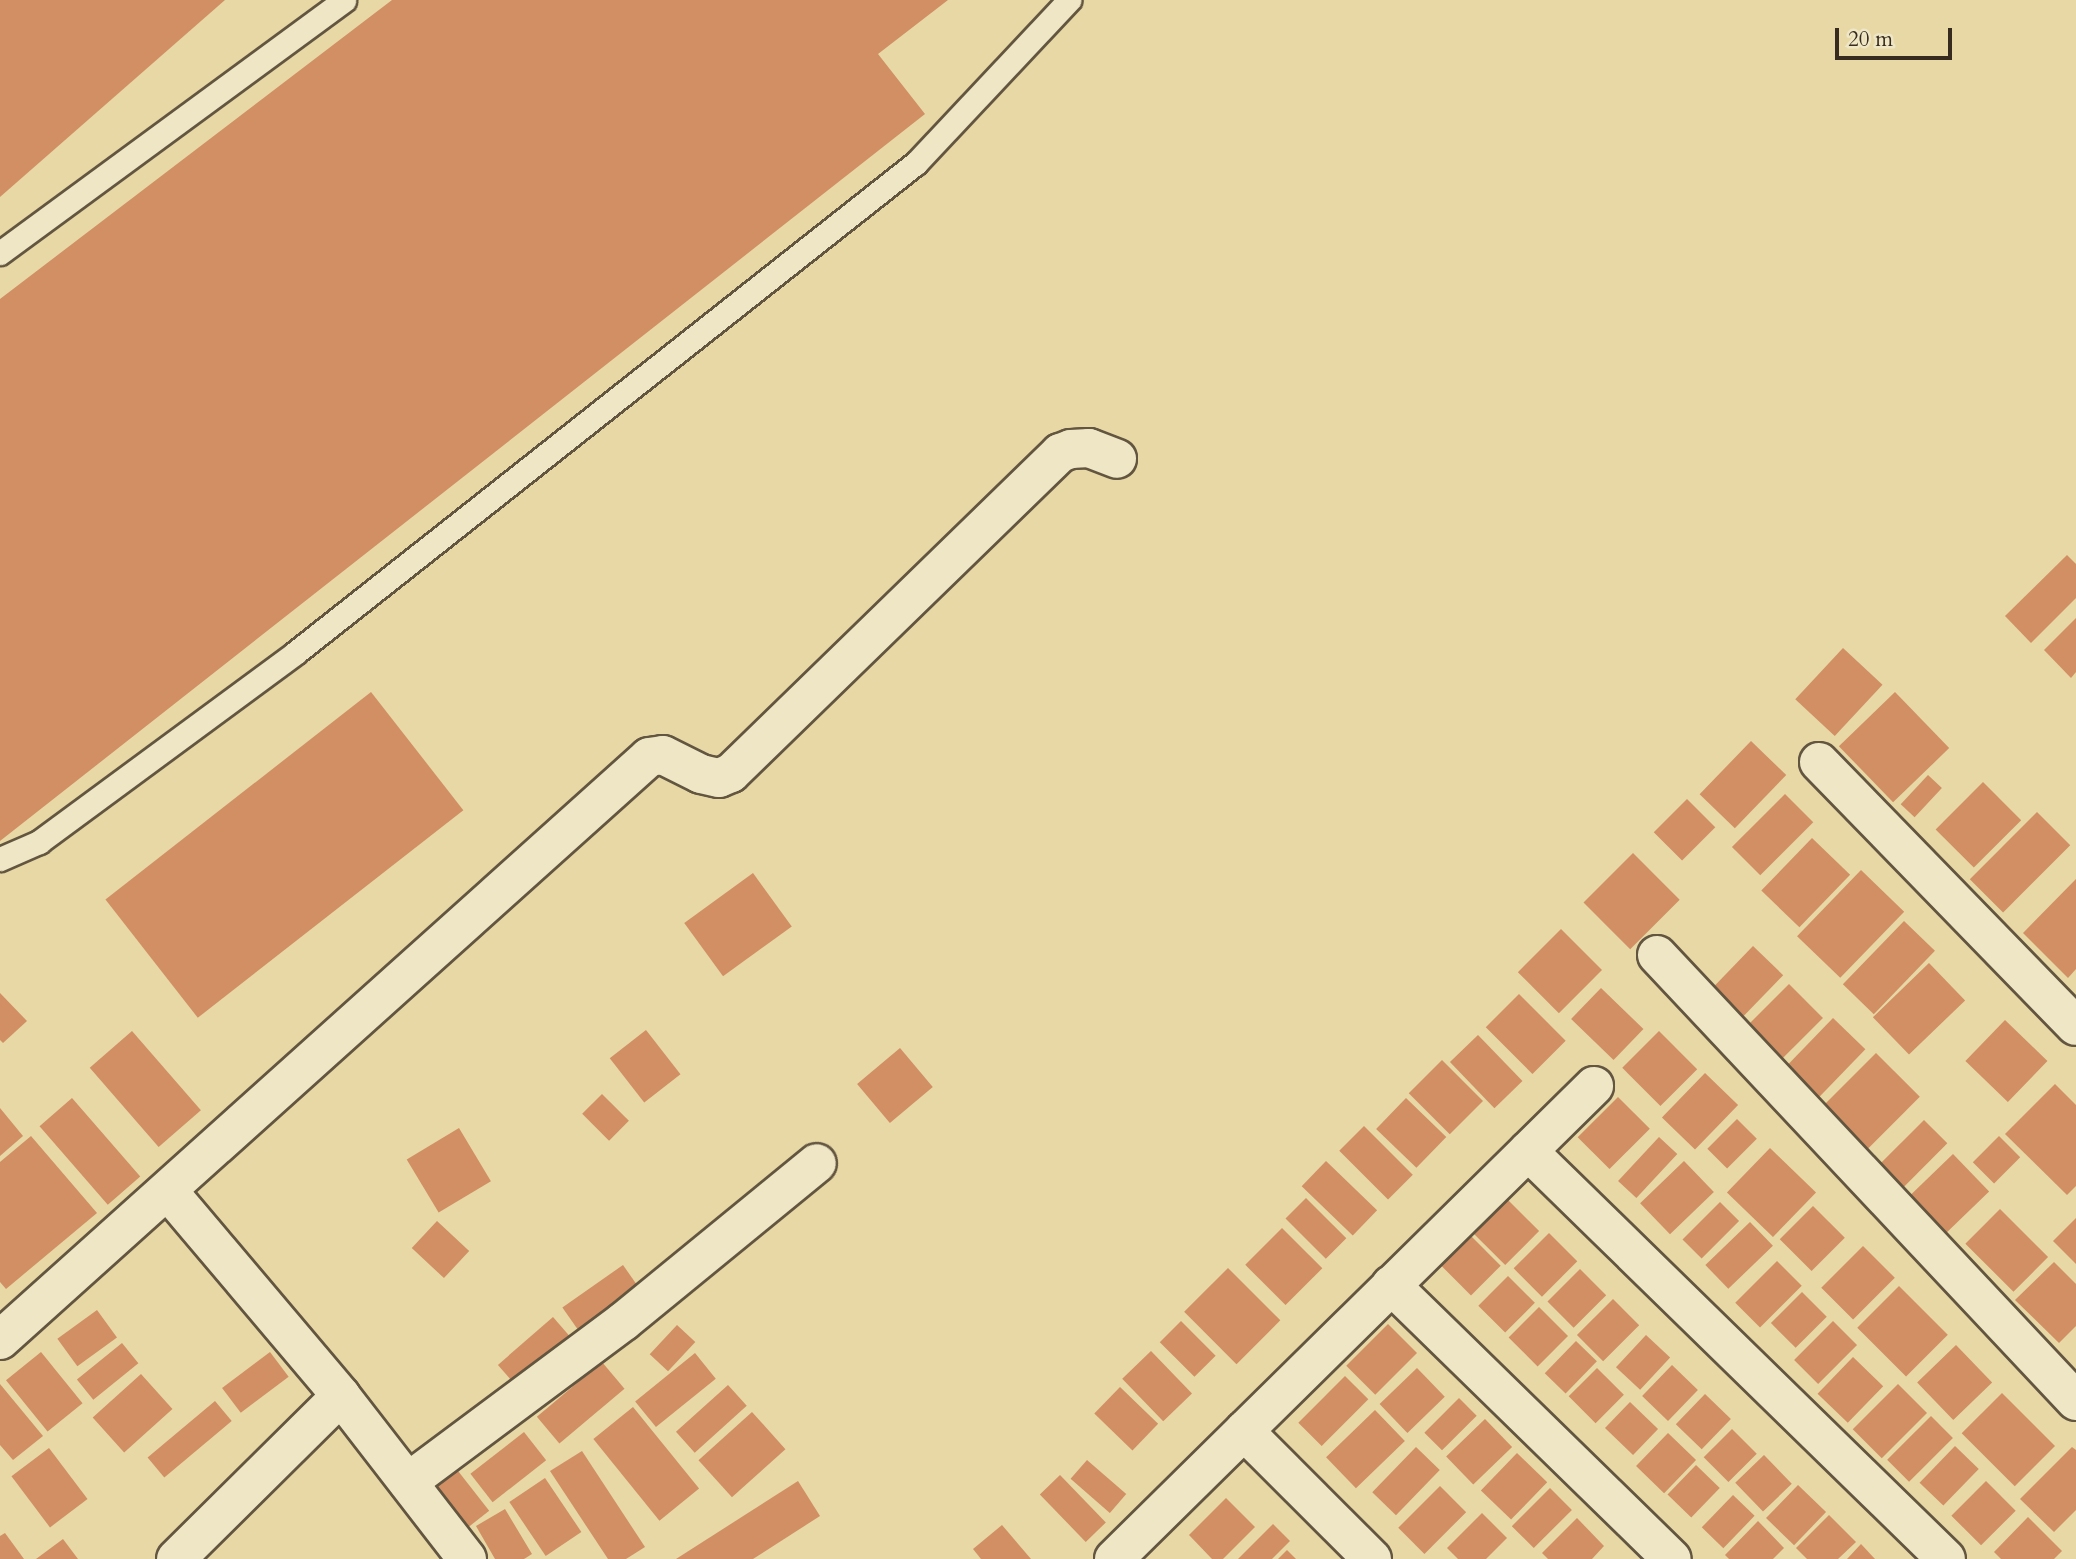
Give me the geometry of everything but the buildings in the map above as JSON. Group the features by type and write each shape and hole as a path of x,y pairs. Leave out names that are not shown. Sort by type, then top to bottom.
{"street":[{"path":"0,1340 649,757 663,755 701,774 719,778 731,773 1060,453 1089,448 1117,459"},
{"path":"1819,762 2076,1026"},
{"path":"1657,955 2076,1401"},
{"path":"1114,1559 1594,1086"},
{"path":"1528,1151 1946,1559"},
{"path":"408,1482 624,1321 817,1163"},
{"path":"169,1191 341,1396 467,1559"},
{"path":"1391,1285 1672,1559"},
{"path":"176,1559 341,1396"},
{"path":"1246,1429 1244,1431 1372,1559"}],"lane":[{"path":"0,253 344,0"},
{"path":"0,859 39,842 295,653 916,163 1069,0"}]}
